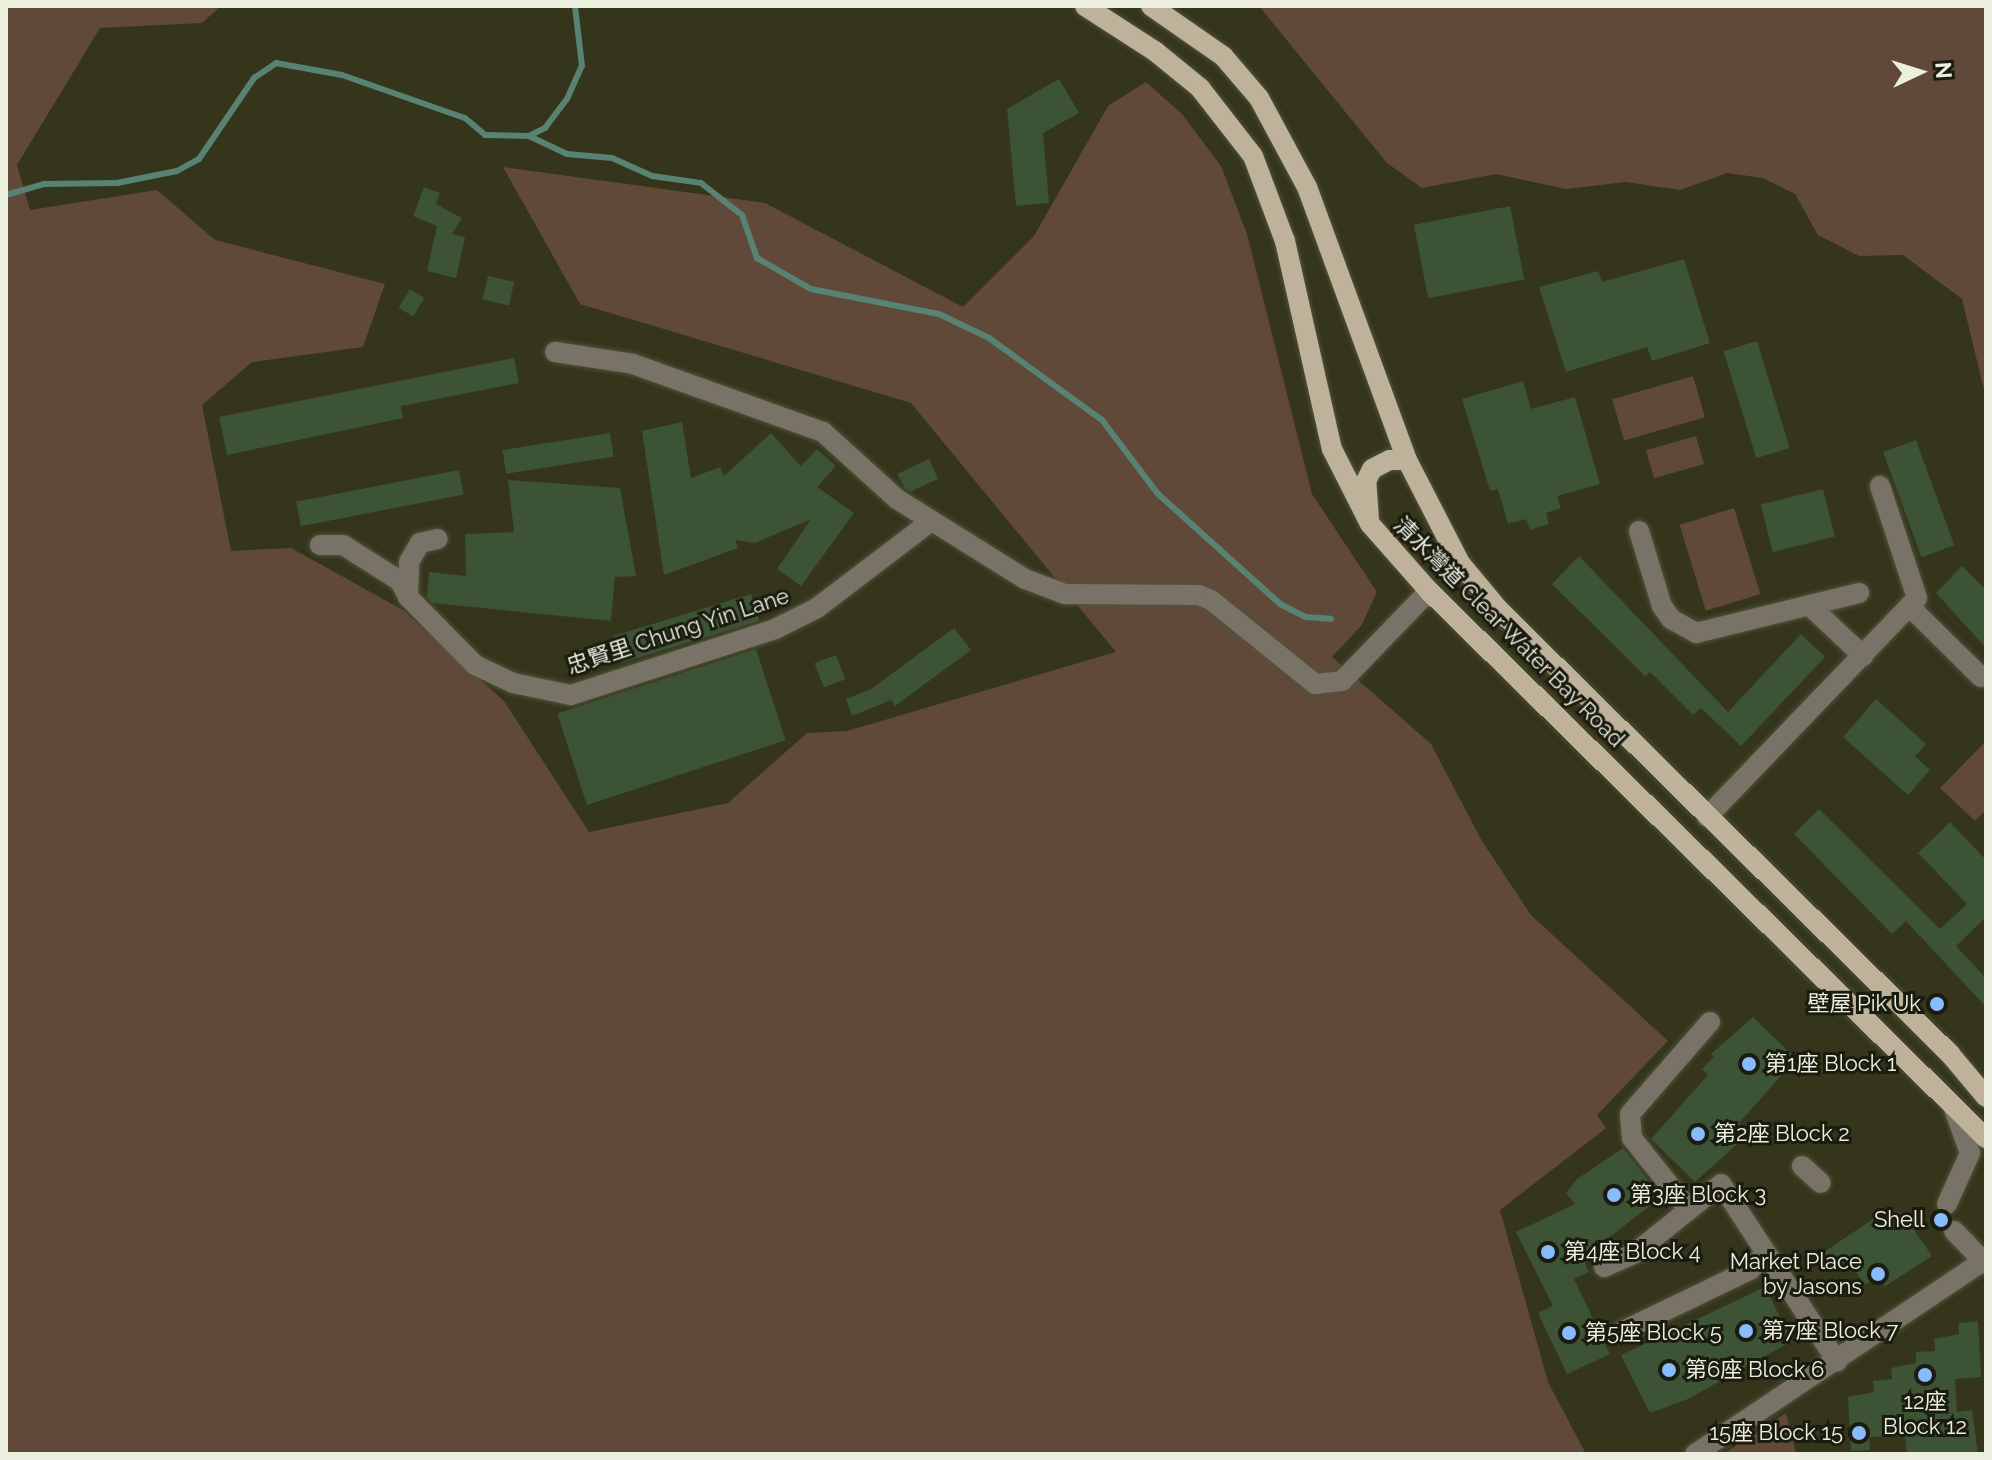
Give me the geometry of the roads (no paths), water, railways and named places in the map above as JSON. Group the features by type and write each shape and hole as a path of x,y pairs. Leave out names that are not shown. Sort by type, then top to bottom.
{"main road":[{"name":"清水灣道 Clear Water Bay Road","path":"1085,6 1156,52 1200,88 1253,156 1285,241 1332,449 1370,524 1429,591 1986,1138"},
{"name":"清水灣道 Clear Water Bay Road","path":"1151,6 1223,56 1259,98 1307,187 1407,460 1430,512 1470,575 1707,817 1950,1054 1986,1097"},
{"path":"1370,524 1366,481 1372,469 1390,460 1407,460"}],"street":[{"path":"555,352 633,364 810,426 930,522 1025,579 1065,594 1199,595 1211,600 1315,684 1342,681 1429,591"},
{"path":"1707,817 1917,598 1880,486"},
{"name":"忠賢里 Chung Yin Lane","path":"320,545 343,545 400,581 408,597 475,665 513,683 571,695 775,629 817,608 930,522"},
{"path":"1639,531 1662,606 1693,632 1859,593"},
{"path":"408,597 409,562 420,543 438,539"},
{"path":"1810,606 1863,656"},
{"path":"1910,607 1981,677"},
{"path":"1689,1210 1632,1138 1630,1114 1710,1022"},
{"path":"1947,1204 1970,1153 1953,1106"},
{"path":"1802,1166 1821,1183"},
{"path":"1604,1267 1635,1253 1721,1184 1837,1361"},
{"path":"1695,1454 1949,1286 1985,1266 1954,1231"},
{"path":"1623,1331 1750,1270 1766,1253"}],"waterway":[{"path":"6,195 44,184 117,183 177,171 199,159 254,78 276,63 342,75 465,118 485,135 529,136 545,128 567,99 582,66 575,6"},
{"path":"529,136 567,154 612,158 652,176 701,183 742,215 757,258 811,289 939,314 989,338 1102,420 1158,494 1280,604 1305,617 1331,619"}],"place":[{"name":"壁屋 Pik Uk","path":"1937,1004"},
{"name":"第1座 Block 1","path":"1749,1064"},
{"name":"第2座 Block 2","path":"1698,1134"},
{"name":"第3座 Block 3","path":"1614,1195"},
{"name":"Shell","path":"1941,1220"},
{"name":"第4座 Block 4","path":"1548,1252"},
{"name":"Market Place by Jasons","path":"1878,1274"},
{"name":"第7座 Block 7","path":"1746,1331"},
{"name":"第5座 Block 5","path":"1569,1333"},
{"name":"第6座 Block 6","path":"1669,1370"},
{"name":"12座 Block 12","path":"1925,1375"},
{"name":"15座 Block 15","path":"1859,1433"}]}
